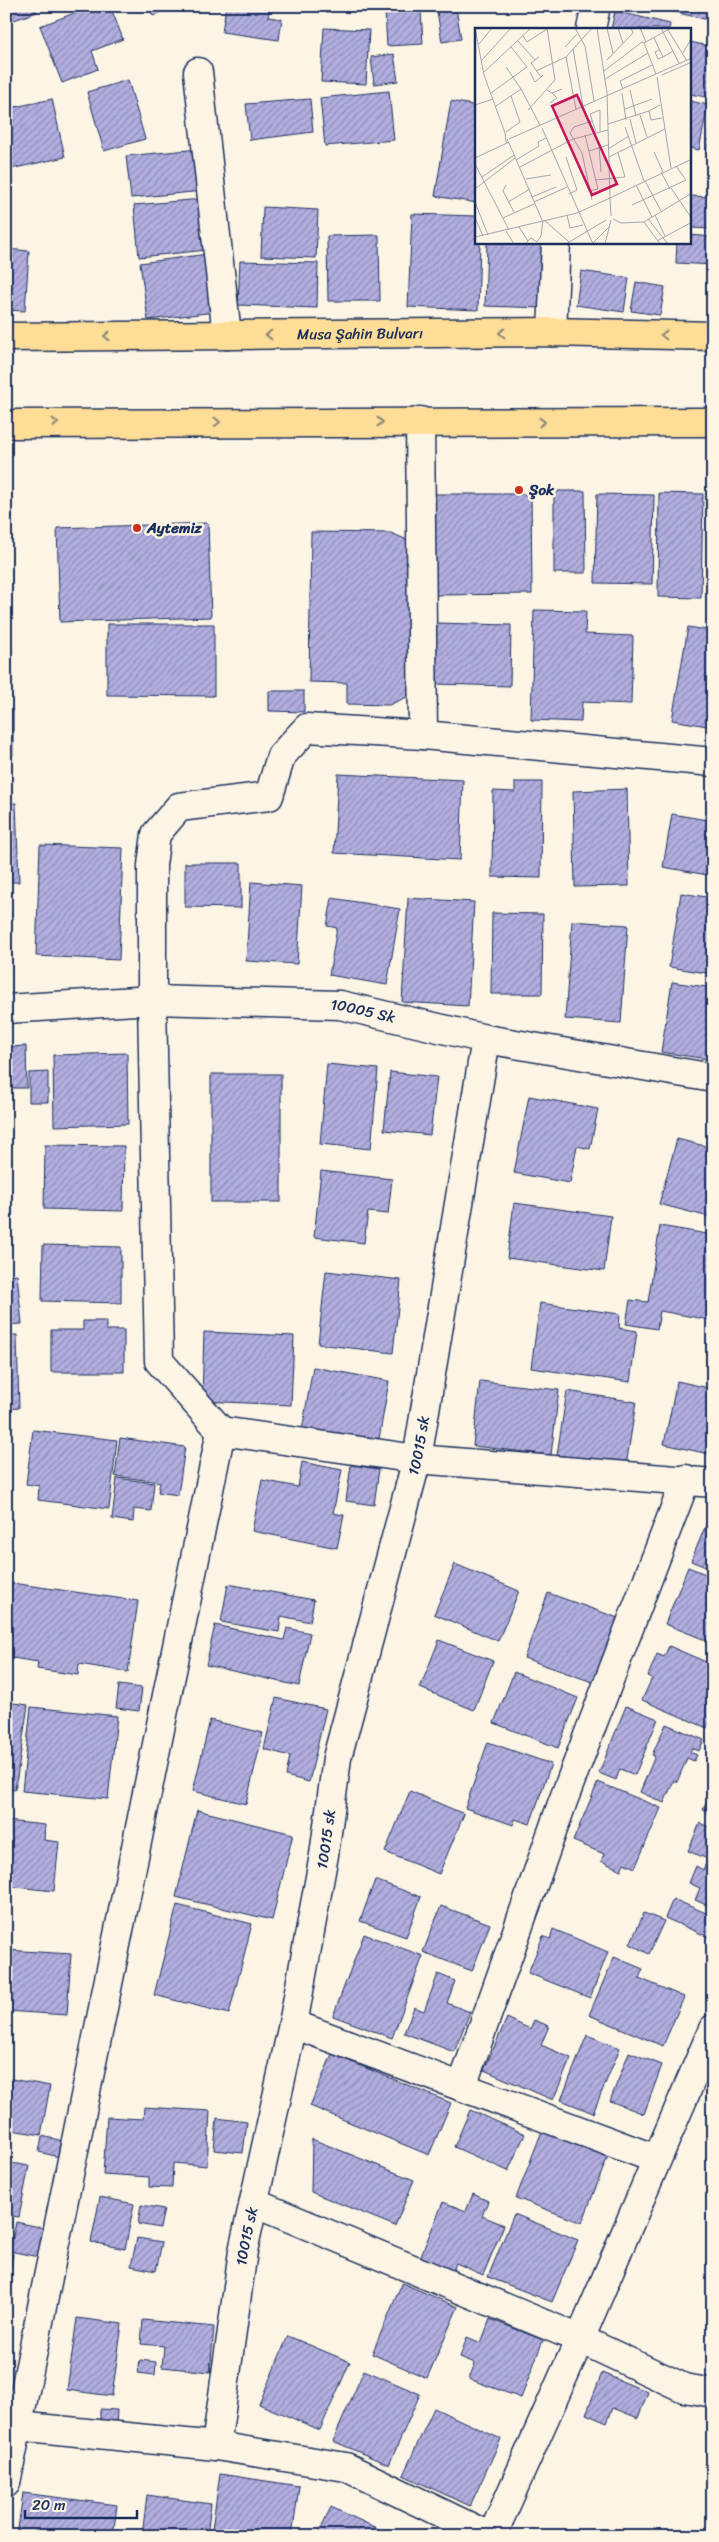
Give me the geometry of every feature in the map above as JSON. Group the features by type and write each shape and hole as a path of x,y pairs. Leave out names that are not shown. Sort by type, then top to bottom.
{"main road":[{"name":"Musa Şahin Bulvarı","path":"6,337 552,332 713,336"},
{"path":"6,424 420,421 713,422"}],"street":[{"path":"591,28 596,6"},
{"path":"198,72 226,335"},
{"path":"552,332 556,244"},
{"path":"420,421 423,735"},
{"path":"713,762 423,735 307,728 281,756 269,796 179,807 156,834 152,865 152,1000 159,1361 221,1431 417,1459 686,1479 713,1483"},
{"name":"10005 Sk","path":"6,1009 152,1000 340,1005 486,1040 713,1078"},
{"name":"10015 sk","path":"216,2446 243,2251 293,2024 324,1855 337,1758 417,1459 486,1040"},
{"path":"6,2483 221,1431"},
{"path":"462,2086 564,1801 686,1479"},
{"path":"293,2024 656,2159"},
{"path":"18,2426 216,2446 346,2467 491,2536 580,2339 713,2029"},
{"path":"254,2203 580,2339 684,2388 713,2393"}],"building":[{"path":"9,6 35,6 37,12 14,20"},
{"path":"93,6 110,6 123,39 92,51 98,69 62,83 40,26"},
{"path":"149,6 174,6 153,16"},
{"path":"226,6 270,6 268,17 282,19 279,40 222,32"},
{"path":"648,6 713,6 713,21"},
{"path":"456,8 461,39 442,42 437,11"},
{"path":"421,10 423,44 387,46 385,12"},
{"path":"615,11 670,24 669,28 611,28"},
{"path":"324,28 369,30 366,84 321,82"},
{"path":"692,42 713,47 711,98 692,94"},
{"path":"394,54 398,81 374,84 371,57"},
{"path":"128,80 145,139 104,151 87,92"},
{"path":"389,91 394,140 325,146 320,98"},
{"path":"52,99 65,157 6,170 6,109"},
{"path":"310,99 313,132 250,140 246,104"},
{"path":"451,101 475,106 475,203 435,196"},
{"path":"692,101 708,105 699,150 692,148"},
{"path":"713,119 713,153 706,152"},
{"path":"199,149 203,191 131,198 126,156"},
{"path":"692,196 713,197 713,229 692,228"},
{"path":"202,199 207,250 139,257 134,205"},
{"path":"263,207 318,210 316,258 261,256"},
{"path":"412,214 475,216 475,244 480,244 478,310 408,307"},
{"path":"379,235 380,301 328,301 327,236"},
{"path":"692,235 713,237 713,265 676,263 677,244 692,244"},
{"path":"487,244 545,244 543,308 485,306"},
{"path":"6,249 29,251 25,311 6,310"},
{"path":"208,254 215,312 148,320 140,263"},
{"path":"240,261 318,263 317,308 238,305"},
{"path":"581,271 629,278 624,312 576,305"},
{"path":"636,282 665,287 660,315 631,311"},
{"path":"554,491 585,491 586,573 554,573"},
{"path":"659,493 703,494 701,598 658,597"},
{"path":"435,494 531,494 532,594 435,595"},
{"path":"597,494 654,495 652,584 595,583"},
{"path":"710,498 713,498 713,600 708,600"},
{"path":"208,523 211,617 60,622 57,528"},
{"path":"311,532 391,533 405,539 415,553 413,685 407,697 389,705 347,704 347,683 309,682"},
{"path":"534,610 586,611 585,634 633,636 631,704 582,702 581,722 531,720"},
{"path":"436,623 511,625 510,686 435,684"},
{"path":"107,624 214,624 214,696 107,695"},
{"path":"688,627 713,631 713,727 672,720"},
{"path":"269,691 304,691 304,712 269,711"},
{"path":"6,711 13,711 13,755 6,755"},
{"path":"338,774 463,780 460,860 334,853"},
{"path":"515,782 542,782 541,878 492,877 493,791 515,792"},
{"path":"627,789 629,886 575,887 573,791"},
{"path":"6,803 16,803 19,882 6,882"},
{"path":"672,814 713,821 713,876 663,867"},
{"path":"40,845 123,848 119,960 36,956"},
{"path":"185,863 241,863 241,908 185,907"},
{"path":"251,882 302,886 297,964 246,961"},
{"path":"681,893 713,898 713,974 669,967"},
{"path":"332,898 400,909 387,985 329,975 337,928 327,926"},
{"path":"408,898 474,902 468,1006 402,1002"},
{"path":"6,912 11,913 8,994 6,994"},
{"path":"492,913 543,914 542,994 491,994"},
{"path":"572,921 628,925 621,1023 565,1019"},
{"path":"672,982 713,988 713,1060 661,1052"},
{"path":"26,1046 27,1088 6,1088 6,1047"},
{"path":"127,1053 128,1124 54,1126 53,1055"},
{"path":"327,1064 378,1069 371,1149 320,1144"},
{"path":"48,1072 48,1102 29,1102 29,1073"},
{"path":"390,1072 437,1077 430,1135 384,1130"},
{"path":"211,1074 281,1074 281,1202 211,1202"},
{"path":"529,1096 598,1109 590,1149 577,1146 570,1183 514,1173"},
{"path":"677,1139 713,1148 713,1218 659,1204"},
{"path":"45,1145 124,1146 123,1211 44,1209"},
{"path":"321,1171 392,1179 388,1214 368,1212 364,1243 314,1237"},
{"path":"514,1203 611,1216 604,1271 507,1258"},
{"path":"660,1226 713,1235 713,1302 710,1320 660,1311 657,1329 626,1324 630,1300 648,1302"},
{"path":"43,1245 121,1247 121,1303 42,1301"},
{"path":"326,1271 401,1280 393,1353 318,1344"},
{"path":"17,1274 22,1324 6,1325 6,1275"},
{"path":"540,1303 620,1314 619,1328 637,1331 630,1382 531,1368"},
{"path":"83,1321 106,1321 106,1330 124,1330 124,1372 51,1372 51,1330 83,1330"},
{"path":"204,1332 294,1336 291,1405 202,1401"},
{"path":"6,1335 17,1335 19,1408 6,1409"},
{"path":"313,1367 389,1381 377,1450 301,1436"},
{"path":"480,1381 559,1390 551,1455 473,1446"},
{"path":"677,1381 713,1389 713,1455 664,1444"},
{"path":"567,1391 636,1402 626,1466 557,1455"},
{"path":"33,1430 117,1440 109,1509 38,1500 39,1486 26,1484"},
{"path":"120,1438 185,1447 178,1495 158,1492 160,1482 115,1476"},
{"path":"302,1462 342,1470 333,1513 344,1515 337,1548 252,1531 262,1480 298,1487"},
{"path":"351,1465 379,1469 374,1505 346,1501"},
{"path":"117,1478 154,1483 151,1511 134,1509 133,1522 112,1519"},
{"path":"6,1496 11,1496 6,1552"},
{"path":"713,1508 713,1570 691,1561"},
{"path":"455,1564 519,1591 498,1641 434,1614"},
{"path":"688,1567 713,1577 713,1643 665,1624"},
{"path":"12,1583 138,1601 128,1672 79,1664 78,1675 37,1669 38,1662 6,1657 6,1624"},
{"path":"228,1584 314,1600 310,1622 281,1616 279,1632 221,1622"},
{"path":"548,1593 621,1619 598,1684 524,1658"},
{"path":"215,1625 284,1640 287,1628 310,1633 299,1686 206,1665"},
{"path":"439,1640 493,1661 474,1710 420,1688"},
{"path":"669,1646 713,1665 713,1716 707,1728 642,1700 652,1678 648,1676 657,1654 664,1657"},
{"path":"514,1672 578,1698 558,1748 494,1723"},
{"path":"119,1685 142,1688 139,1711 116,1708"},
{"path":"276,1698 326,1709 309,1782 286,1776 290,1756 264,1749"},
{"path":"6,1702 28,1705 15,1790 6,1789"},
{"path":"626,1706 658,1719 635,1775 620,1769 616,1780 599,1773"},
{"path":"31,1707 117,1716 108,1799 22,1791"},
{"path":"210,1720 263,1733 246,1804 193,1791"},
{"path":"666,1724 704,1740 699,1751 692,1748 690,1752 697,1755 694,1761 687,1758 677,1782 674,1780 664,1803 640,1792 655,1756 652,1755"},
{"path":"488,1742 551,1764 530,1824 515,1819 513,1825 465,1808"},
{"path":"598,1782 661,1808 635,1868 624,1863 621,1870 601,1861 604,1854 573,1841"},
{"path":"713,1786 713,1815 703,1810"},
{"path":"410,1791 464,1814 439,1874 385,1852"},
{"path":"197,1810 293,1834 272,1920 176,1897"},
{"path":"6,1821 45,1825 44,1840 59,1842 54,1891 6,1886"},
{"path":"700,1823 713,1829 713,1908 695,1900 700,1888 689,1883 696,1866 703,1870 708,1859 688,1851"},
{"path":"375,1880 421,1897 406,1937 360,1921"},
{"path":"673,1899 713,1916 713,1939 665,1918"},
{"path":"177,1905 252,1924 229,2014 154,1995"},
{"path":"441,1906 490,1924 472,1971 423,1952"},
{"path":"644,1913 664,1921 649,1954 630,1944"},
{"path":"553,1929 608,1952 590,1998 528,1973 543,1936 550,1939"},
{"path":"364,1934 423,1956 392,2038 333,2016"},
{"path":"6,1950 71,1954 67,2015 6,2011"},
{"path":"614,1957 643,1969 639,1978 684,1997 663,2046 589,2015"},
{"path":"438,1974 455,1981 447,2003 470,2012 454,2052 404,2033 414,2007 424,2011"},
{"path":"507,2018 530,2029 534,2020 549,2026 541,2045 571,2058 553,2100 484,2070"},
{"path":"587,2035 620,2048 593,2113 561,2100"},
{"path":"629,2052 662,2065 644,2114 610,2101"},
{"path":"332,2054 451,2103 429,2155 310,2106"},
{"path":"6,2078 50,2086 41,2135 6,2129"},
{"path":"144,2107 210,2111 207,2166 173,2163 172,2188 149,2187 149,2177 103,2174 107,2117 143,2119"},
{"path":"470,2110 525,2134 508,2171 454,2147"},
{"path":"217,2118 247,2122 243,2153 214,2150"},
{"path":"542,2131 608,2156 582,2223 516,2198"},
{"path":"42,2136 63,2141 59,2157 39,2152"},
{"path":"312,2139 414,2180 395,2226 311,2192"},
{"path":"6,2162 29,2166 19,2217 6,2215"},
{"path":"473,2194 488,2201 482,2216 504,2225 483,2275 456,2263 452,2273 419,2260 443,2202 466,2211"},
{"path":"100,2197 134,2204 125,2249 91,2242"},
{"path":"141,2205 164,2209 160,2228 138,2224"},
{"path":"514,2214 578,2240 552,2302 488,2277"},
{"path":"16,2222 44,2228 38,2257 10,2251"},
{"path":"137,2238 162,2242 156,2271 131,2266"},
{"path":"6,2252 13,2254 6,2299"},
{"path":"402,2283 458,2307 427,2378 372,2354"},
{"path":"77,2318 122,2324 112,2396 67,2390"},
{"path":"490,2319 543,2340 521,2398 469,2379 475,2363 460,2357 467,2337 481,2343"},
{"path":"143,2320 214,2327 210,2372 162,2367 164,2346 141,2344"},
{"path":"288,2336 350,2362 320,2430 259,2404"},
{"path":"140,2360 156,2362 155,2375 138,2373"},
{"path":"364,2370 420,2394 389,2465 333,2441"},
{"path":"602,2373 648,2392 638,2418 613,2408 607,2423 586,2414"},
{"path":"434,2408 501,2439 470,2506 403,2475"},
{"path":"100,2409 117,2410 116,2426 100,2425"},
{"path":"713,2465 713,2507 708,2507"},
{"path":"220,2474 299,2486 292,2536 211,2536"},
{"path":"23,2493 117,2505 113,2536 17,2536"},
{"path":"147,2495 211,2504 207,2536 142,2536"},
{"path":"331,2507 394,2536 317,2536"},
{"path":"659,2533 713,2534 713,2536 659,2536"}],"place":[{"name":"Şok","path":"519,490"},
{"name":"Aytemiz","path":"137,528"}]}
